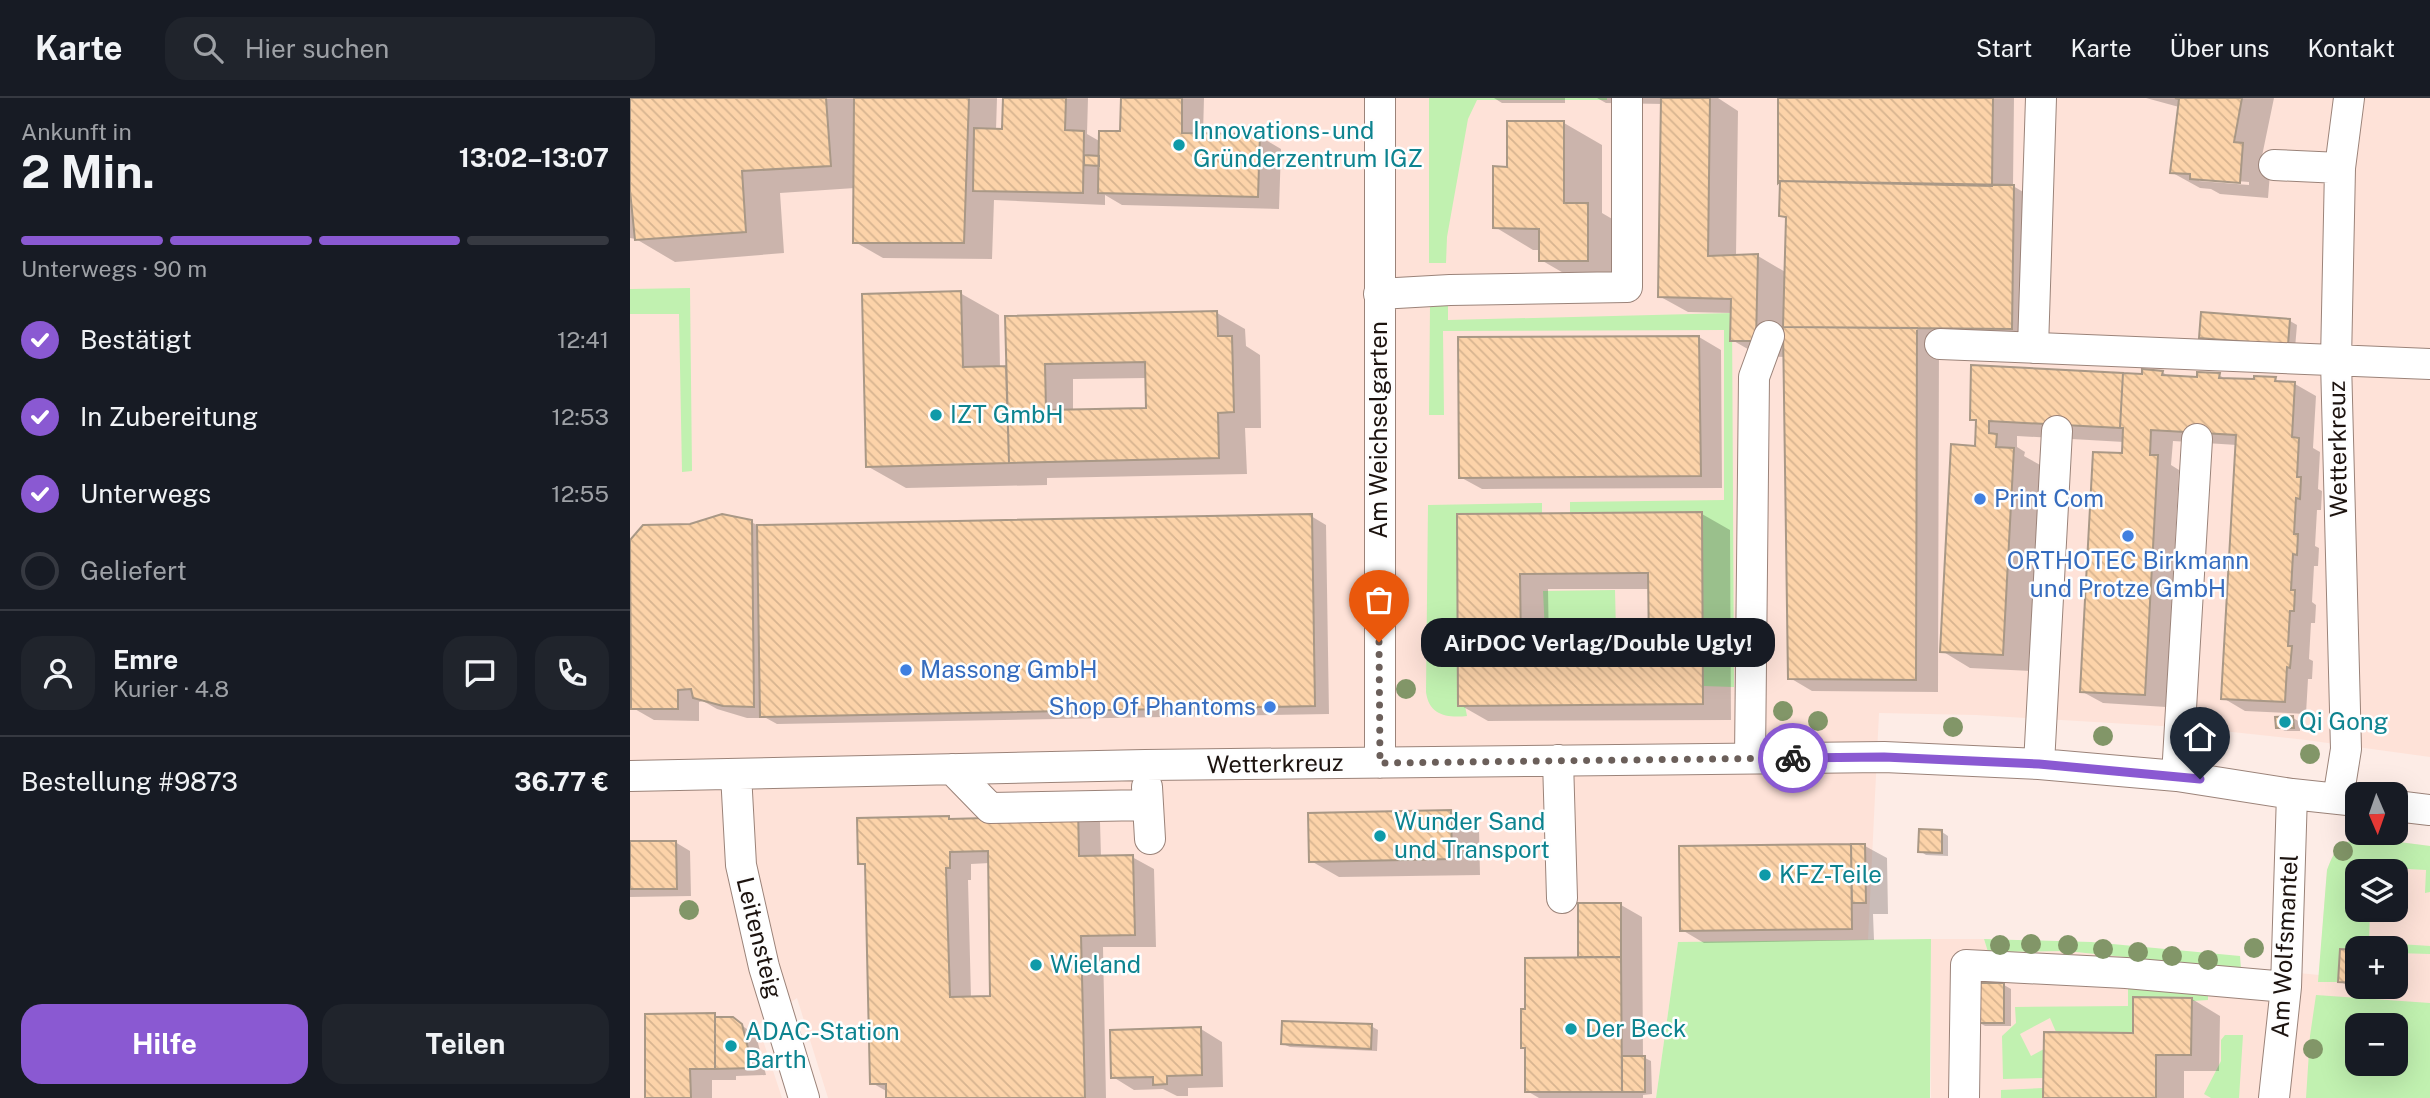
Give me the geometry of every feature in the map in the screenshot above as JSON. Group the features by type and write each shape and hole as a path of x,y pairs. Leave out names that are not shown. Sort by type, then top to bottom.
{"street":[{"name":"Am Weichselgarten","path":"1380,763 1381,98"},
{"path":"2033,348 2041,98"},
{"name":"Wetterkreuz","path":"2347,782 2336,361 2340,168 2349,98"},
{"path":"1379,294 1627,287 1627,99"},
{"path":"2274,165 2340,168"},
{"path":"1750,758 1754,377 1769,336"},
{"path":"1940,344 2430,364"},
{"path":"2039,764 2056,430"},
{"path":"2177,776 2196,439"},
{"name":"Wetterkreuz","path":"630,776 1145,765 1884,757 2039,764 2177,776 2345,800"},
{"path":"1558,760 1562,898"},
{"path":"1145,765 1150,839"},
{"path":"952,769 990,808 1147,805"},
{"name":"Leitensteig","path":"736,775 741,865 764,967 804,1098"},
{"name":"Am Wolfsmantel","path":"2274,1098 2286,987 2292,794"},
{"path":"2408,807 2430,810"},
{"path":"1964,1098 1966,965 2126,973 2286,987"}],"shaded area":[{"path":"630,98 2430,98 2430,757 2195,728 1976,715 1879,713 1868,941 1678,942 1656,1098 828,1098 797,998 758,1025 782,1098 630,1098"},
{"path":"2345,843 2430,846 2430,1098 1931,1098 1931,939 1984,939 1988,952 2066,951 2319,975 2327,870 2333,855"}],"green space":[{"path":"1429,98 1607,100 1477,100 1468,119 1447,237 1446,263 1429,263"},
{"path":"690,288 692,471 682,472 679,314 630,314 630,289"},
{"path":"1448,303 1448,320 1732,313 1734,687 1703,686 1702,512 1570,513 1570,502 1724,500 1724,330 1443,331 1444,415 1429,415 1430,304"},
{"path":"1542,503 1542,513 1457,514 1458,705 1465,706 1467,716 1440,713 1431,706 1426,692 1428,505"},
{"path":"1615,590 1616,632 1545,633 1543,591"},
{"path":"2408,843 2430,846 2430,892 2425,893 2426,870 2408,869 2408,859 2345,859 2345,922 2370,922 2369,936 2345,936 2345,949 2340,949 2338,982 2318,982 2327,870 2345,844"},
{"path":"1931,939 1930,1098 1656,1098 1678,942"},
{"path":"1984,939 2091,942 2240,956 2241,969 2066,951 1988,952"},
{"path":"2408,945 2430,946 2430,954 2408,953"},
{"path":"2128,984 2208,992 2208,1000 2133,997 2133,1033 2056,1032 2050,1018 2020,1034 2031,1056 2044,1049 2044,1078 2003,1079 2002,1036 2016,1023 2015,1007 2128,1006"},
{"path":"2316,995 2430,1003 2430,1098 2306,1098"},
{"path":"2225,1035 2243,1035 2239,1098 2211,1098 2204,1094 2221,1061 2221,1040"},
{"path":"2043,1088 2043,1098 2001,1098 2001,1090"}],"building":[{"path":"630,98 826,98 831,166 742,171 746,232 635,240 630,191"},
{"path":"854,98 969,98 964,243 853,243"},
{"path":"1003,98 1066,98 1065,130 1084,131 1083,193 973,191 974,128 1002,129"},
{"name":"Innovations- und Gründerzentrum IGZ","path":"1121,98 1182,98 1182,133 1260,134 1258,197 1098,193 1099,131 1120,131"},
{"path":"1661,98 1710,98 1708,256 1758,254 1756,341 1730,341 1731,299 1658,297"},
{"path":"1778,98 1993,98 1992,186 1778,183"},
{"path":"2175,98 2242,98 2234,142 2243,143 2240,183 2190,179 2190,174 2170,173 2179,99"},
{"path":"1507,121 1564,121 1564,203 1588,203 1588,261 1539,261 1539,229 1493,228 1493,166 1507,167"},
{"path":"1084,155 1099,156 1099,166 1084,165"},
{"path":"1780,181 2014,185 2012,329 1783,327 1786,217 1779,216"},
{"name":"IZT GmbH","path":"961,291 963,367 1006,366 1009,463 866,467 862,294"},
{"path":"1217,311 1218,336 1232,336 1234,412 1218,413 1219,458 1009,463 1005,316","holes":["1145,362 1146,408 1046,410 1045,364"]},
{"path":"2201,312 2290,319 2288,345 2199,338"},
{"path":"1783,327 1917,328 1916,680 1788,679"},
{"path":"1699,336 1701,476 1459,478 1458,337"},
{"name":"Print Com","path":"1971,365 2123,373 2120,428 1989,421 1989,433 1997,434 1996,447 2014,448 2003,655 1940,652 1951,444 1975,446 1976,420 1970,420"},
{"path":"2142,369 2163,371 2162,375 2197,377 2197,372 2220,373 2219,378 2276,377 2275,381 2295,382 2292,437 2299,438 2297,477 2301,477 2300,499 2296,498 2294,534 2298,534 2297,555 2293,554 2291,590 2295,590 2294,611 2290,611 2288,646 2292,646 2290,668 2287,667 2285,702 2221,699 2236,435 2151,430 2150,455 2158,455 2145,695 2080,692 2093,452 2122,453 2123,428 2120,428 2123,373 2142,374"},
{"path":"1702,512 1703,704 1458,706 1457,514","holes":["1648,573 1649,647 1521,648 1520,574"]},
{"path":"722,514 752,520 754,707 723,706 693,698 691,689 678,690 678,709 631,709 630,540 643,525 690,524"},
{"path":"1312,514 1315,706 760,717 757,525"},
{"name":"Qi Gong","path":"2293,716 2294,728 2276,728 2275,717"},
{"name":"Wieland","path":"1078,808 1079,856 1133,855 1135,935 1081,936 1085,1098 886,1098 886,1084 870,1084 865,864 858,864 857,818 987,818","holes":["988,851 990,996 950,997 946,868 950,868 950,852"]},
{"name":"Wunder Sand und Transport","path":"1451,810 1452,859 1309,862 1308,813"},
{"path":"1919,829 1942,830 1942,853 1918,852"},
{"path":"630,841 676,841 677,889 630,889"},
{"path":"1851,844 1865,844 1866,903 1852,903"},
{"name":"KFZ-Teile","path":"1851,844 1852,929 1680,931 1679,846"},
{"path":"1578,903 1621,903 1621,957 1578,957"},
{"path":"2340,949 2345,949 2345,982 2338,982"},
{"name":"Der Beck","path":"1621,957 1622,1092 1525,1092 1525,1048 1521,1048 1521,1009 1525,1009 1525,958"},
{"path":"1977,983 2004,983 2004,1023 1977,1023"},
{"path":"2133,997 2192,998 2191,1055 2156,1055 2156,1098 2043,1098 2044,1032 2133,1033"},
{"path":"715,1013 715,1069 690,1069 691,1098 645,1098 645,1014"},
{"name":"ADAC-Station Barth","path":"715,1017 733,1017 742,1024 753,1068 715,1069"},
{"path":"1282,1021 1372,1024 1371,1049 1281,1044"},
{"path":"1201,1027 1202,1075 1167,1076 1167,1084 1153,1085 1153,1077 1111,1078 1110,1030"},
{"path":"1622,1056 1645,1056 1645,1092 1622,1092"}],"way so far":[{"path":"1379,642 1380,763 1793,758"}],"place":[{"name":"Innovations- und Gründerzentrum IGZ","path":"1179,145"},
{"name":"IZT GmbH","path":"936,415"},
{"name":"Print Com","path":"1980,499"},
{"name":"ORTHOTEC Birkmann und Protze GmbH","path":"2128,536"},
{"name":"AirDOC Verlag/Double Ugly!","path":"1379,642"},
{"name":"Massong GmbH","path":"906,670"},
{"name":"Shop Of Phantoms","path":"1270,707"},
{"name":"Qi Gong","path":"2285,722"},
{"name":"Wunder Sand und Transport","path":"1380,836"},
{"name":"KFZ-Teile","path":"1765,875"},
{"name":"Wieland","path":"1036,965"},
{"name":"Der Beck","path":"1571,1029"},
{"name":"ADAC-Station Barth","path":"731,1046"}],"route":[{"path":"1793,758 1884,757 2039,764 2200,779"}]}
